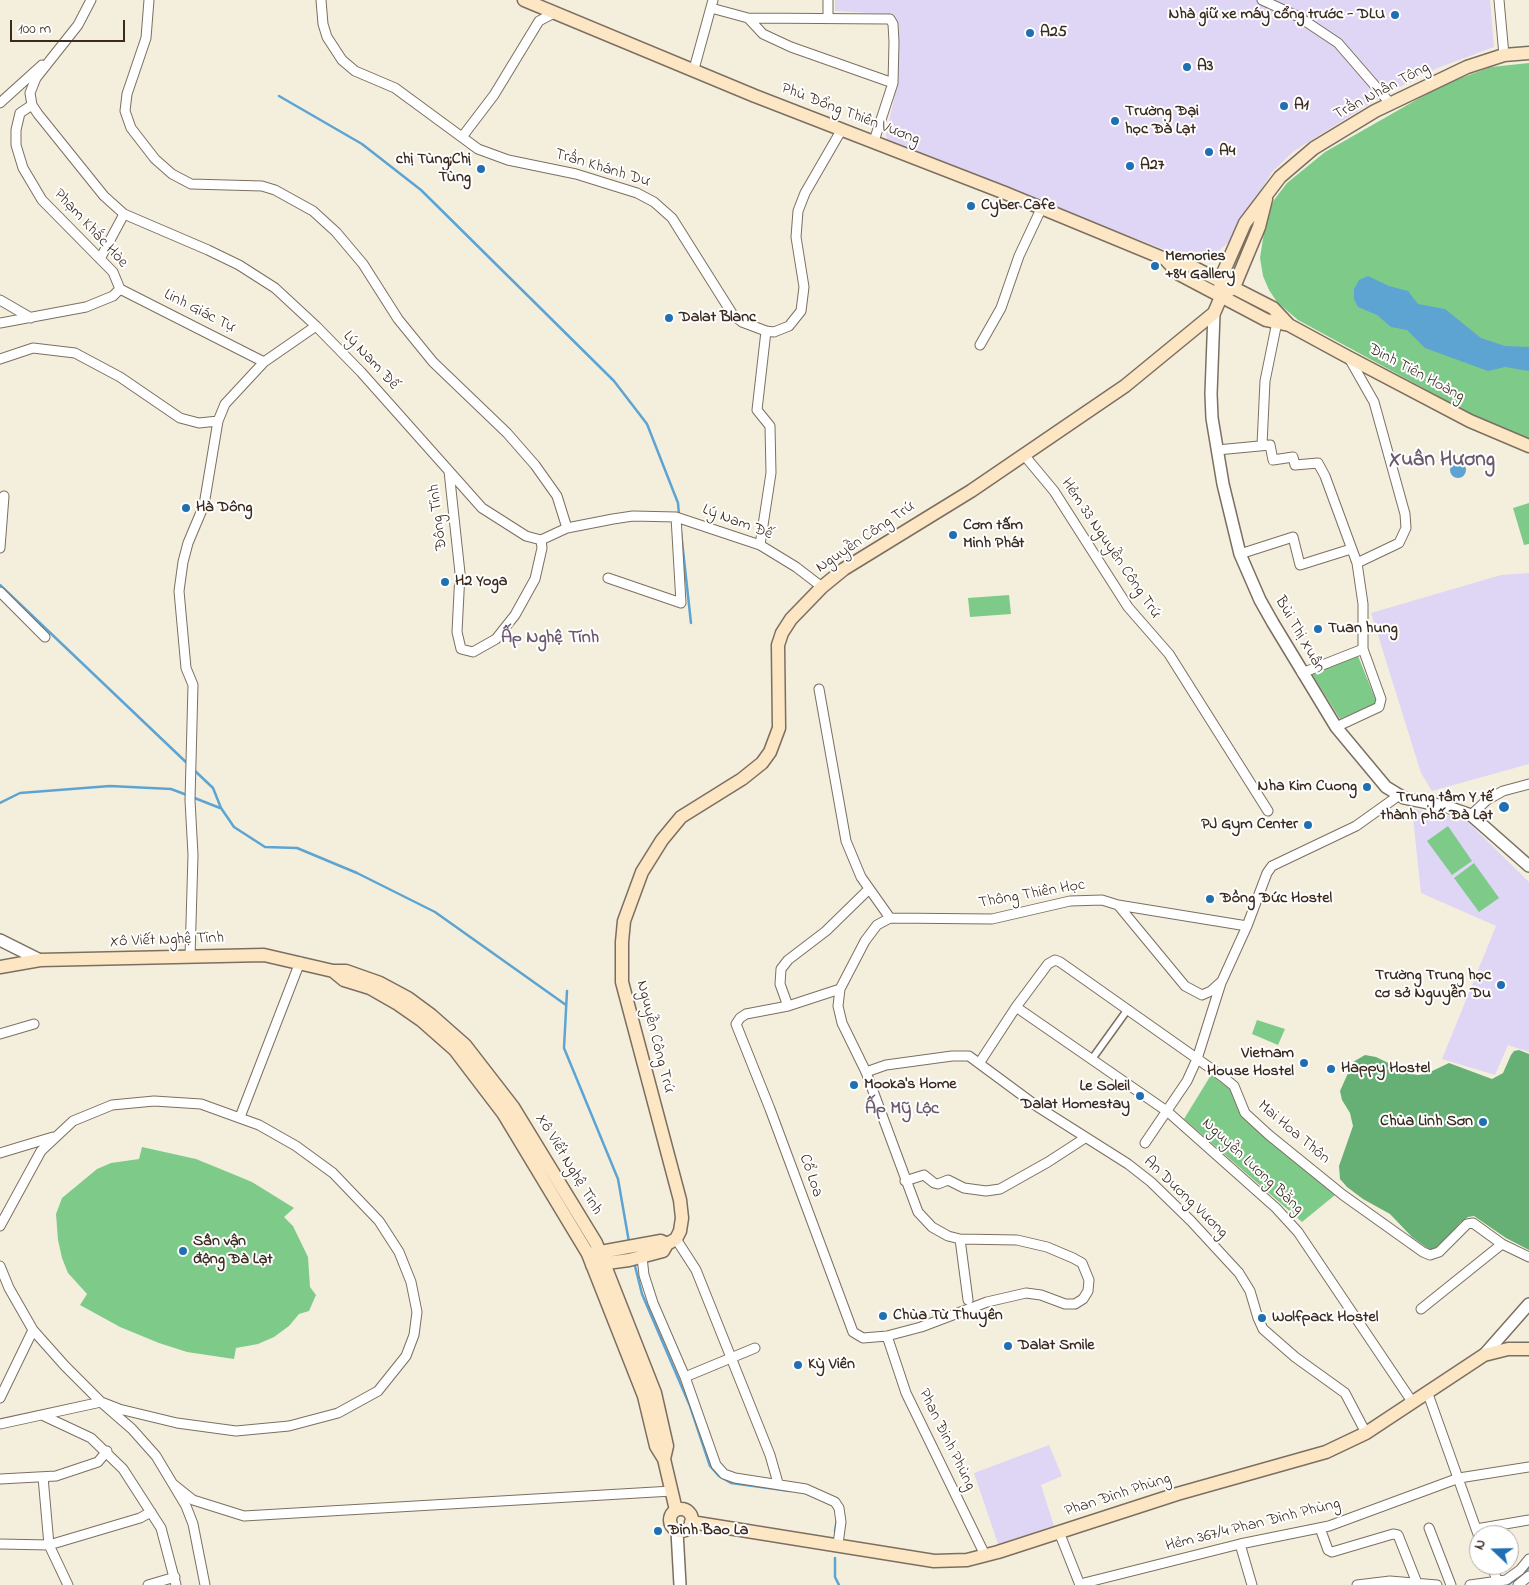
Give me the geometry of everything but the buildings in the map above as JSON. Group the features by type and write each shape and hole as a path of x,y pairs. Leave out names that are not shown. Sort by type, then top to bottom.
{"main road":[{"name":"Phù Đổng Thiên Vương","path":"524,0 694,70 1042,208 1164,259 1185,263 1234,287"},
{"name":"Trần Nhân Tông","path":"1220,280 1245,223 1268,192 1294,163 1314,148 1390,102 1468,67 1504,56 1529,53"},
{"name":"Trần Nhân Tông","path":"1234,287 1258,227 1268,192"},
{"name":"Phù Đổng Thiên Vương","path":"1164,259 1179,274 1221,297"},
{"path":"1214,313 1221,297 1220,280"},
{"path":"1221,297 1234,287"},
{"name":"Đinh Tiên Hoàng","path":"1234,287 1273,308 1283,324"},
{"name":"Đinh Tiên Hoàng","path":"1221,297 1266,320 1283,324 1470,421 1529,446"},
{"name":"Nguyễn Công Trứ","path":"672,1242 682,1224 680,1200 622,982 624,920 642,872 662,840 676,824 698,805 742,779 762,764 770,752 776,741 779,728 778,645 782,633 791,619 822,587 844,569 1024,455 1132,380 1214,313"},
{"name":"Xô Viết Nghệ Tĩnh","path":"0,967 40,960 190,958 241,954 264,955 333,971 346,971 380,983 408,998 431,1015 466,1045 514,1107 596,1259 605,1302 635,1372 651,1419 656,1446 664,1459 676,1510"},
{"path":"596,1259 641,1251 663,1251 672,1242"},
{"name":"Phan Đình Phùng","path":"691,1522 838,1544 934,1561 954,1562 985,1555 1177,1494 1326,1452 1366,1433 1428,1394 1484,1355 1508,1349 1529,1349"},
{"path":"676,1510 687,1512 691,1522 688,1528 677,1531 671,1526 670,1519 676,1510"}],"street":[{"path":"32,105 30,93 32,86 78,25 91,0"},
{"path":"149,0 146,38 127,94 124,111 132,128 155,159 172,174 191,184 262,186 275,190 313,212 336,232 363,264 398,319 433,362 507,433 535,465 557,496 567,528"},
{"name":"Trần Khánh Dư","path":"321,0 323,24 333,48 342,60 355,71 395,88 478,149 492,155 576,174 637,193 654,202 672,218 733,315 742,322 766,331"},
{"path":"828,0 828,17"},
{"path":"1262,0 1298,17 1338,43 1390,102"},
{"path":"1499,0 1504,56"},
{"path":"694,70 712,4 748,18 828,17 890,19 893,24 894,42 893,83 874,141"},
{"path":"462,137 494,95 539,21 554,13"},
{"path":"748,18 763,34 790,47 893,83"},
{"path":"0,103 52,57"},
{"name":"Lý Nam Đế","path":"32,105 104,196 124,214 239,265 275,288 316,326 402,417 482,508 526,536 541,540 567,528 632,516 676,517 760,545 796,567 822,587"},
{"name":"Phạm Khắc Hòe","path":"0,324 86,307 113,296 120,289 117,277 42,200 24,168 16,146 16,130 20,113 32,105"},
{"path":"760,545 771,473 770,426 757,410 766,331 774,332 789,326 801,311 804,287 796,237 798,211 805,193 842,129"},
{"path":"980,345 1001,308 1020,256 1042,208"},
{"path":"100,259 124,214"},
{"name":"Linh Giác Tự","path":"120,289 264,362"},
{"path":"0,300 32,318"},
{"name":"Bùi Thị Xuân","path":"1214,313 1211,394 1217,450 1240,554 1260,600 1336,727 1386,787 1398,796"},
{"path":"1262,445 1265,381 1283,324"},
{"path":"190,958 192,855 190,759 193,685 186,668 180,582 188,543 204,505 218,421 225,404 264,362 316,326"},
{"path":"0,359 33,348 75,353 120,377 180,418 199,423 218,421"},
{"path":"1348,357 1374,402 1405,514 1406,528 1399,543 1357,563"},
{"path":"1217,450 1262,445 1270,446 1274,460 1293,457 1295,465 1318,463 1325,476 1357,563 1364,618 1363,649 1381,700 1379,706 1336,727"},
{"name":"Hẻm 33 Nguyễn Công Trứ","path":"1024,455 1054,491 1128,607 1169,654 1268,812"},
{"name":"Đông Tĩnh","path":"448,471 460,573 457,632 461,649 472,652 496,639 515,615 535,579 542,548 541,540"},
{"path":"0,548 4,496"},
{"path":"608,578 681,603 676,517"},
{"path":"1240,554 1293,536 1300,565 1351,549"},
{"path":"0,592 45,637"},
{"path":"1302,673 1363,649"},
{"path":"818,689 846,841 853,861 890,918 883,920 871,932 840,989"},
{"path":"1471,815 1487,800 1503,791 1529,784"},
{"path":"1145,1143 1168,1112 1187,1081 1197,1059 1222,981 1247,926 1267,873 1272,866 1356,826 1398,796 1448,806 1471,815 1529,866"},
{"path":"788,1006 780,984 781,969 788,960 826,931 870,889"},
{"name":"Thông Thiên Học","path":"890,918 992,919 1080,899 1102,900 1118,905 1247,926"},
{"path":"1118,905 1188,989 1202,994 1211,991 1222,981"},
{"path":"0,940 40,960"},
{"name":"Mai Hoa Thôn","path":"980,1062 1016,1007 1048,964 1055,960 1128,1009 1234,1086 1245,1113 1269,1135 1343,1195 1423,1252 1430,1255 1439,1252 1467,1224 1473,1223 1502,1244 1529,1257"},
{"path":"240,1117 300,962"},
{"name":"Cổ Loa","path":"840,989 838,1006 842,1023 866,1072 918,1212 932,1227 943,1234 960,1239 1008,1238 1047,1247 1082,1263 1087,1275 1088,1291 1083,1299 1075,1304 1065,1304 1041,1295 1015,1295 986,1302 920,1328 887,1336 863,1338 856,1336 850,1328 770,1109 737,1031 736,1024 740,1018 788,1006 840,989"},
{"name":"Nguyễn Lương Bằng","path":"1016,1007 1168,1112 1226,1162 1298,1232 1413,1403"},
{"path":"1092,1059 1128,1009"},
{"path":"0,1034 34,1024"},
{"name":"An Dương Vương","path":"866,1072 886,1064 952,1056 969,1056 980,1062 1038,1107 1128,1164 1151,1182 1197,1227 1245,1281 1263,1329 1295,1357 1345,1393 1366,1433"},
{"path":"0,1226 41,1151 73,1121 112,1105 154,1101 201,1104 240,1117 296,1146 333,1173 379,1222 399,1252 411,1282 416,1312 414,1335 406,1356 378,1391 338,1413 289,1426 236,1430 176,1424 119,1409 101,1402 44,1416 0,1424"},
{"path":"0,1152 54,1137"},
{"path":"905,1180 924,1174 934,1183 938,1184 948,1180 964,1188 986,1191 1000,1189 1048,1162 1085,1138"},
{"path":"960,1239 968,1300"},
{"path":"672,1242 696,1270 770,1455 778,1484"},
{"path":"1421,1309 1502,1244"},
{"path":"641,1251 644,1275 653,1303 685,1377 716,1465 724,1474 735,1478 806,1488 835,1502 841,1522 838,1544"},
{"path":"0,1266 4,1290 33,1330 101,1402 132,1429 156,1456 173,1484 193,1524 205,1585"},
{"path":"1484,1355 1529,1304"},
{"path":"0,1398 33,1330"},
{"name":"Phan Đinh Phùng","path":"887,1336 906,1393 985,1555"},
{"path":"685,1377 755,1348"},
{"path":"1428,1394 1474,1525"},
{"path":"44,1416 91,1438 107,1451 123,1469 161,1528 175,1581 148,1585"},
{"path":"0,1479 56,1476 98,1462 107,1451"},
{"name":"Hẻm 367/4 Phan Đình Phùng","path":"1080,1585 1240,1544 1320,1528 1458,1478 1529,1467"},
{"path":"43,1477 48,1545 68,1585"},
{"path":"173,1484 192,1500 244,1516 672,1491"},
{"path":"0,1544 48,1545 140,1518 151,1512"},
{"path":"1509,1525 1529,1520"},
{"path":"1320,1528 1328,1550 1332,1552 1393,1534 1398,1535 1417,1583"},
{"path":"1429,1528 1451,1585"},
{"path":"677,1531 680,1585"},
{"path":"1059,1532 1080,1585"},
{"path":"1240,1544 1252,1585"},
{"path":"1470,1585 1498,1582 1513,1576 1529,1559"},
{"path":"1495,1575 1498,1582"},
{"path":"1518,1585 1529,1576"},
{"path":"1357,1585 1390,1581 1437,1585"}],"shaded area":[{"name":"Trường Đại học Đà Lạt","path":"835,0 1490,0 1494,47 1435,69 1382,96 1294,151 1272,172 1229,242 1220,250 1196,258 1181,256 888,142 886,135 898,81 899,25 895,17 888,14 835,11"},
{"path":"1529,573 1529,764 1432,791 1421,773 1371,613 1501,575"},
{"name":"Trường Trung học cơ sở Nguyễn Du","path":"1412,809 1465,819 1529,882 1529,1052 1508,1045 1495,1075 1442,1059 1496,926 1421,893"},
{"path":"1049,1445 1062,1476 1041,1485 1054,1526 998,1544 974,1473"}],"green space":[{"path":"1529,63 1529,440 1471,414 1298,320 1277,302 1269,290 1263,276 1260,258 1266,219 1274,200 1287,183 1325,152 1444,84 1491,67"},
{"path":"1529,503 1529,544 1524,545 1513,508"},
{"path":"1009,595 1011,614 970,617 968,598"},
{"path":"1358,656 1377,703 1340,719 1312,674"},
{"path":"1448,826 1472,861 1452,875 1427,841"},
{"path":"1474,863 1499,898 1479,912 1454,878"},
{"path":"1257,1020 1285,1029 1278,1045 1252,1034"},
{"path":"1519,1050 1529,1054 1529,1250 1506,1238 1474,1216 1468,1217 1460,1223 1438,1248 1430,1250 1412,1237 1390,1214 1363,1199 1340,1179 1339,1166 1353,1126 1350,1113 1342,1100 1340,1091 1353,1062 1365,1055 1376,1057 1411,1074 1418,1075 1426,1074 1449,1063 1492,1079 1503,1073 1511,1055 1514,1051"},
{"path":"1211,1075 1230,1089 1242,1116 1335,1195 1302,1222 1184,1119"},
{"name":"Sân vận động Đà Lạt","path":"142,1147 196,1159 252,1182 294,1208 284,1217 293,1226 308,1257 310,1287 316,1295 309,1311 299,1314 289,1326 274,1337 258,1344 236,1348 234,1359 187,1352 159,1343 120,1327 80,1305 87,1294 68,1273 58,1240 56,1214 62,1198 97,1169 111,1163 139,1159"}],"water":[{"path":"1368,276 1389,286 1408,291 1418,304 1445,309 1481,338 1505,346 1529,347 1529,371 1505,367 1488,371 1425,348 1407,330 1391,327 1377,315 1358,307 1354,299 1354,289 1359,280"},
{"path":"1455,462 1461,462 1466,467 1464,476 1455,478 1450,473 1450,467"}],"waterway":[{"path":"279,96 362,144 421,190 614,381 647,424 678,503 679,515"},
{"path":"681,532 691,623"},
{"path":"0,585 189,765"},
{"path":"193,769 213,788 221,808 234,827 265,847 297,848 357,873 435,912 566,1005"},
{"path":"0,803 20,793 110,786 171,789 187,795"},
{"path":"192,797 220,808"},
{"path":"567,991 564,1048 618,1179 629,1242"},
{"path":"634,1262 642,1294 690,1406 710,1466 719,1476 731,1483 790,1491"},
{"path":"835,1531 837,1519"},
{"path":"835,1558 835,1577 839,1585"},
{"path":"1508,1585 1529,1568"}],"place":[{"name":"Nhà giữ xe máy cổng trước - DLU","path":"1395,15"},
{"name":"A25","path":"1030,33"},
{"name":"A3","path":"1187,67"},
{"name":"A1","path":"1284,106"},
{"name":"Trường Đại học Đà Lạt","path":"1115,121"},
{"name":"A4","path":"1209,152"},
{"name":"A27","path":"1130,166"},
{"name":"chị Tùng;Chị Tùng","path":"481,169"},
{"name":"Cyber Cafe","path":"971,206"},
{"name":"Memories +84 Gallery","path":"1155,266"},
{"name":"Dalat Blanc","path":"669,318"},
{"name":"Hà Dông","path":"186,508"},
{"name":"Cơm tấm Minh Phát","path":"953,535"},
{"name":"H2 Yoga","path":"445,582"},
{"name":"Tuan hung","path":"1318,629"},
{"name":"Nha Kim Cuong","path":"1367,787"},
{"name":"Trung tâm Y tế thành phố Đà Lạt","path":"1504,807"},
{"name":"PJ Gym Center","path":"1308,825"},
{"name":"Đồng Đức Hostel","path":"1210,899"},
{"name":"Trường Trung học cơ sở Nguyễn Du","path":"1501,985"},
{"name":"Vietnam House Hostel","path":"1304,1063"},
{"name":"Happy Hostel","path":"1331,1069"},
{"name":"Mooka's Home","path":"854,1085"},
{"name":"Le Soleil Dalat Homestay","path":"1140,1096"},
{"name":"Chùa Linh Sơn","path":"1483,1122"},
{"name":"Sân vận động Đà Lạt","path":"183,1251"},
{"name":"Chùa Từ Thuyên","path":"883,1316"},
{"name":"Wolfpack Hostel","path":"1262,1318"},
{"name":"Dalat Smile","path":"1008,1346"},
{"name":"Kỳ Viên","path":"798,1365"},
{"name":"Đình Bao La","path":"658,1531"}],"district":[{"name":"Xuân Hương","path":"1442,462"},
{"name":"Ấp Nghệ Tĩnh","path":"550,639"},
{"name":"Ấp Mỹ Lộc","path":"902,1110"}]}
